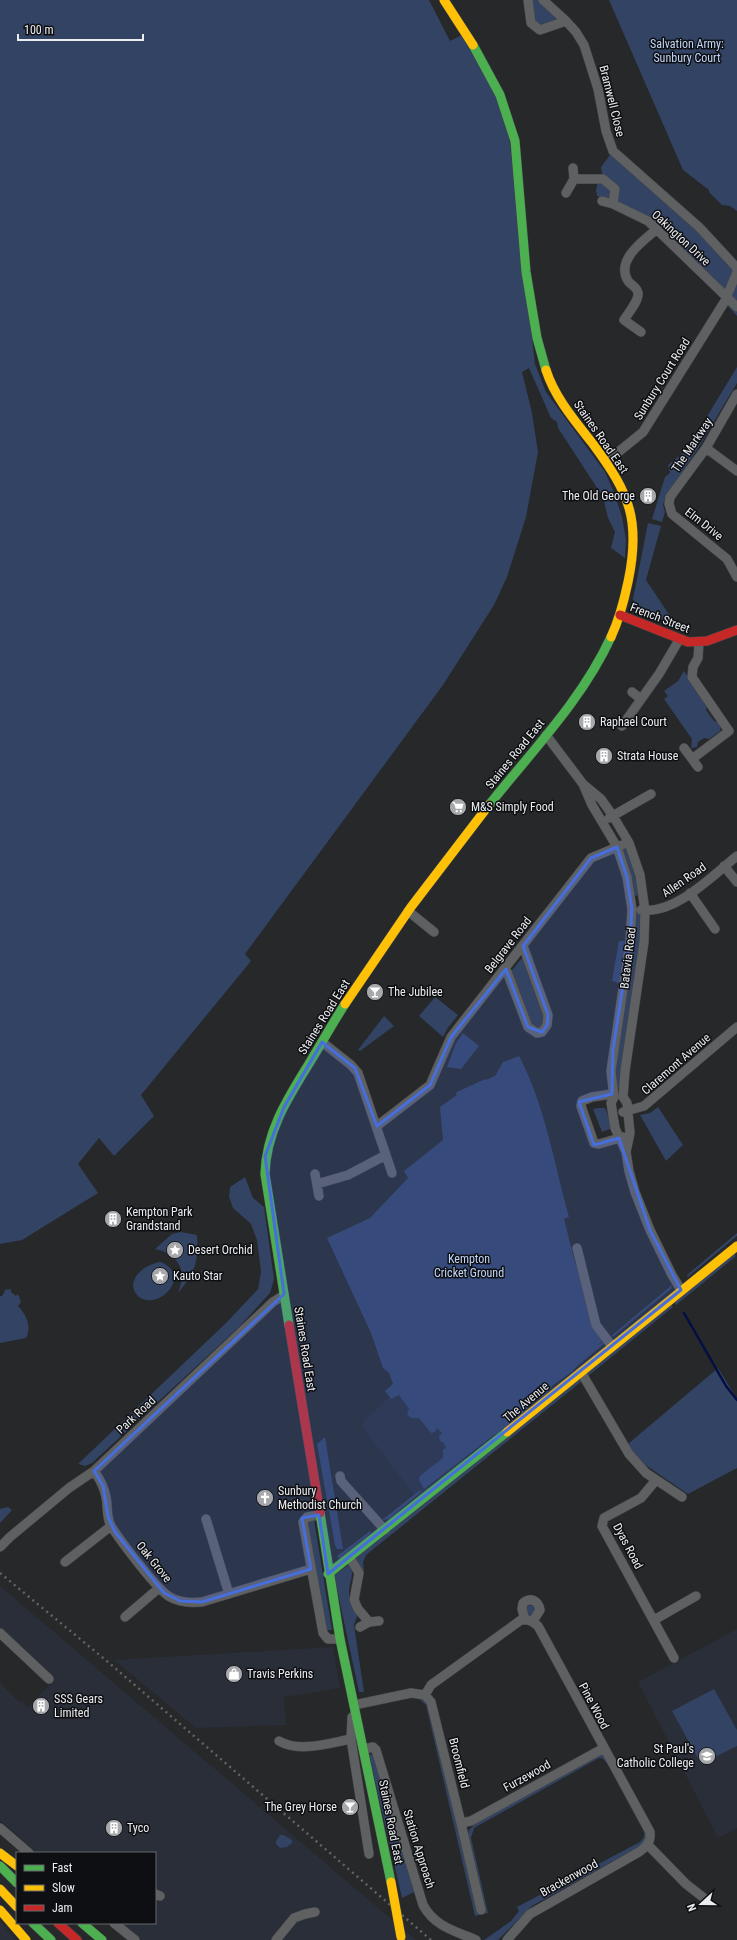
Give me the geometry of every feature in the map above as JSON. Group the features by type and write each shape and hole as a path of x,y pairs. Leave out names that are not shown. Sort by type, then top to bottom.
{"main road":[{"name":"Staines Road East","path":"401,1938 391,1882 364,1749 354,1708 328,1574 265,1174 265,1156 271,1136 284,1107 322,1042 408,911 449,856 571,703 591,674 613,634 620,615 630,568 634,536 630,507 620,485 606,462 566,408 546,372 540,353 529,291 520,218 518,164 513,133 506,110 490,71 444,0"},
{"name":"French Street","path":"620,615 679,640 699,643 708,642 737,630"},
{"name":"The Avenue","path":"328,1574 468,1465 681,1290 736,1248"},
{"path":"0,1853 16,1865"},
{"path":"0,1866 16,1882"},
{"path":"0,1889 16,1906"},
{"path":"0,1910 26,1940"},
{"path":"34,1924 51,1940"},
{"path":"59,1924 77,1940"},
{"path":"83,1924 102,1940"}],"street":[{"path":"528,0 532,23 540,30 566,21"},
{"name":"Bramwell Close","path":"543,0 576,32 590,60 598,89 606,131 613,151 663,195"},
{"path":"566,193 574,180 573,168"},
{"path":"574,180 603,179 615,189 613,204"},
{"name":"Oakington Drive","path":"663,195 700,227 737,268"},
{"name":"Oakington Drive","path":"602,201 613,204 648,221 737,308"},
{"path":"641,332 624,320 637,299 638,293 634,286 628,281 626,267 631,251 657,229"},
{"path":"726,298 737,272"},
{"name":"Sunbury Court Road","path":"606,462 643,432 726,298"},
{"name":"The Markway","path":"669,508 670,497 706,448 737,394"},
{"path":"706,448 737,471"},
{"name":"Elm Drive","path":"669,508 672,514 684,525 727,559 737,577"},
{"path":"622,726 679,640"},
{"path":"692,759 732,735 692,677 693,667 698,658 699,643"},
{"path":"632,692 641,699"},
{"name":"Batavia Road","path":"546,735 583,784 601,800 613,816 629,842 640,875 645,911 644,942 625,1071 623,1097 627,1103 626,1110 630,1133 626,1152"},
{"path":"684,748 698,767"},
{"name":"Batavia Road","path":"583,784 592,805 604,821 617,847 627,877 632,908 630,941 611,1072 613,1096 611,1103 614,1111 615,1128 626,1152 635,1192 650,1230 681,1290"},
{"path":"604,821 651,794"},
{"name":"Belgrave Road","path":"377,1126 430,1085 451,1037 524,946 591,858 629,842"},
{"name":"Allen Road","path":"632,908 645,911 664,909 676,904 737,856"},
{"name":"Allen Road","path":"724,866 737,882"},
{"path":"690,893 715,929"},
{"path":"408,911 434,932"},
{"path":"506,969 528,1028 537,1033 542,1032 548,1025 548,1015 524,946"},
{"name":"Claremont Avenue","path":"626,1110 644,1106 737,1027"},
{"path":"322,1042 355,1068 377,1126 392,1173"},
{"path":"623,1097 618,1095 587,1098 582,1101 581,1106 594,1143 599,1144 630,1133"},
{"path":"614,1111 620,1112 626,1110"},
{"path":"317,1184 348,1175 386,1155"},
{"path":"315,1174 319,1196"},
{"path":"577,1248 596,1325 612,1346"},
{"name":"Park Road","path":"0,1547 69,1488 94,1471 272,1302 284,1295"},
{"path":"581,1372 628,1454 646,1473 682,1497"},
{"name":"Oak Grove","path":"94,1471 103,1486 107,1499 108,1517 111,1526 159,1588 170,1598 190,1604 229,1594 311,1569"},
{"path":"340,1476 341,1481 385,1530"},
{"name":"Dyas Road","path":"656,1480 641,1498 604,1518 602,1526 674,1658"},
{"path":"319,1515 307,1517 303,1522 323,1632 328,1639 340,1639"},
{"path":"206,1519 229,1594"},
{"path":"64,1563 111,1526"},
{"path":"350,1558 359,1573 354,1595 355,1604 369,1622"},
{"path":"124,1619 159,1588"},
{"path":"654,1620 696,1596"},
{"name":"Pine Wood","path":"425,1695 431,1685 521,1620 529,1620 538,1626 650,1832 651,1839 648,1845"},
{"path":"360,1627 369,1622 379,1621"},
{"path":"0,1633 49,1679"},
{"path":"354,1708 411,1692 425,1695"},
{"name":"Broomfield","path":"425,1695 431,1702 434,1711 462,1823 481,1910"},
{"name":"Staines Road East","path":"354,1708 351,1720 351,1739 368,1854"},
{"path":"279,1741 287,1746 310,1746 351,1739"},
{"name":"Station Approach","path":"364,1749 373,1747 376,1750 423,1905 433,1920 443,1926 476,1940"},
{"name":"Furzewood","path":"462,1823 471,1821 604,1748"},
{"path":"0,1828 28,1852"},
{"path":"648,1845 686,1884 704,1898"},
{"name":"Brackenwood","path":"507,1940 530,1914 640,1852 648,1845"},
{"path":"276,1940 294,1918 315,1912"},
{"path":"115,1924 135,1940"}],"highlighted area":[{"path":"617,847 627,877 632,909 630,941 613,1050 612,1094 579,1102 594,1145 619,1138 650,1230 681,1290 328,1574 319,1515 302,1518 311,1569 202,1602 180,1601 164,1593 115,1532 108,1517 103,1486 94,1471 284,1294 265,1156 284,1107 322,1042 355,1068 377,1126 430,1085 451,1037 506,969 528,1027 542,1032 547,1025 548,1015 523,946 591,858"}],"shaded area":[{"path":"401,1387 413,1403 469,1462 420,1502 363,1428 364,1420"},
{"path":"0,1586 416,1940 141,1940 121,1924 156,1924 156,1852 36,1852 0,1820 0,1683 20,1703 22,1701 28,1708 52,1682 0,1629"},
{"name":"St Paul's Catholic College","path":"737,1629 737,1828 718,1838 638,1682"},
{"name":"Travis Perkins","path":"333,1647 340,1688 284,1697 286,1725 196,1728 114,1660"},
{"path":"0,1921 16,1940 0,1940"}],"green space":[{"path":"0,0 429,0 450,41 466,33 506,110 535,364 546,392 605,472 615,495 622,517 626,539 625,558 611,548 615,532 608,518 603,497 558,428 557,422 551,418 529,368 522,372 532,413 538,452 526,517 507,577 494,605 443,685 245,954 251,961 141,1095 154,1116 114,1156 99,1138 78,1164 98,1193 22,1240 0,1244"},
{"path":"528,0 543,0 566,21 535,27"},
{"name":"Salvation Army: Sunbury Court","path":"609,0 737,0 737,211 730,206 722,205 709,192 709,190 683,170"},
{"path":"613,151 737,267 737,316 657,229 613,204 616,196 603,179 601,167"},
{"path":"598,181 603,182 611,192 611,196 607,199 597,196 596,190"},
{"path":"737,367 737,383 697,450 666,496 663,505 665,512 662,522 652,519 665,477 670,473 668,465 686,451"},
{"path":"648,523 661,526 646,580 678,628 636,608 633,599"},
{"path":"684,671 707,705 706,710 714,721 720,723 721,726 720,731 709,739 704,738 698,742 697,747 691,748 692,739 664,699 668,696 664,691 678,681"},
{"path":"628,848 636,873 640,895 634,896 622,850"},
{"path":"632,909 645,911 625,1088 612,1089"},
{"path":"619,941 625,941 619,983 612,981"},
{"path":"526,953 548,1015 545,1030 532,1031 508,975"},
{"path":"435,997 458,1015 447,1029 443,1037 419,1016"},
{"path":"384,1016 394,1026 360,1051 358,1050"},
{"path":"463,1033 479,1046 461,1069 447,1067 456,1043"},
{"name":"Kempton Cricket Ground","path":"519,1056 536,1094 548,1135 569,1217 564,1219 574,1259 602,1341 597,1346 605,1340 605,1343 572,1372 553,1385 545,1395 530,1404 509,1427 494,1435 424,1489 419,1480 420,1476 443,1458 443,1450 446,1448 444,1443 440,1441 439,1436 442,1433 437,1428 435,1432 431,1433 419,1418 411,1418 407,1414 409,1409 399,1395 391,1399 385,1391 393,1384 389,1373 383,1368 371,1333 327,1238 370,1218 408,1178 404,1171 443,1140 440,1107 457,1095 455,1093 495,1076 503,1062"},
{"path":"658,1107 683,1145 666,1161 640,1115 650,1113"},
{"path":"605,1108 613,1128 602,1132 593,1109"},
{"path":"245,1177 253,1198 264,1207 274,1279 270,1293 240,1326 92,1463 85,1466 78,1464 226,1323 258,1289 261,1272 257,1240 251,1224 233,1208 229,1197 230,1187"},
{"path":"181,1232 197,1235 197,1252 195,1266 192,1273 178,1293 182,1277 179,1264 170,1255 155,1249 172,1234"},
{"path":"737,1233 737,1236 688,1277 687,1275"},
{"path":"734,1253 736,1256 676,1305 673,1301"},
{"path":"161,1262 170,1269 174,1276 173,1284 161,1297 153,1300 144,1300 137,1295 134,1289 133,1283 135,1278 150,1265"},
{"path":"672,1285 671,1289 614,1336 610,1337"},
{"path":"11,1289 11,1292 16,1296 18,1294 21,1302 18,1306 27,1320 28,1334 26,1338 0,1343 0,1296 2,1296 5,1291 4,1290"},
{"path":"670,1303 673,1307 588,1376 587,1372"},
{"path":"718,1368 737,1399 737,1468 688,1494 622,1449"},
{"path":"579,1378 582,1381 366,1555 363,1562 364,1570 359,1573 355,1561 358,1556"},
{"path":"325,1437 343,1549 337,1549 335,1545 317,1444"},
{"path":"420,1490 421,1492 389,1519 382,1520"},
{"path":"8,1507 12,1510 0,1523 0,1509"},
{"path":"310,1520 314,1520 332,1630 327,1630 307,1523"},
{"path":"370,1531 371,1533 339,1559 337,1556"},
{"path":"350,1564 352,1575 349,1596 358,1614 354,1625 364,1692 359,1692 334,1575"},
{"path":"532,1605 536,1607 536,1615 530,1617 526,1614 525,1609"},
{"path":"714,1689 737,1730 737,1746 701,1764 672,1711"},
{"path":"410,1696 421,1696 427,1702 467,1837 469,1830 475,1824 599,1754 605,1755 647,1835 642,1845 532,1906 498,1940 484,1940 511,1921 519,1911 517,1907 640,1842 644,1837 644,1832 607,1763 602,1758 599,1758 474,1828 471,1838 488,1913 475,1916 426,1705 418,1698 413,1697 371,1706"},
{"path":"375,1753 416,1891 402,1898 369,1755"},
{"path":"280,1835 292,1840 292,1843 287,1847 280,1848 276,1844 276,1841"}],"waterway":[{"path":"684,1313 726,1386 737,1400"}],"railway":[{"path":"0,1573 108,1662 431,1940"}],"traffic: fast":[{"path":"473,45 500,95 515,141 526,272 537,338 546,370"},
{"path":"489,805 571,704 586,682 611,637"},
{"path":"289,1325 265,1174 266,1159 278,1118 345,1004"},
{"path":"328,1574 507,1432"},
{"path":"320,1513 340,1639 391,1882"},
{"path":"0,1866 16,1882"},
{"path":"34,1924 51,1940"},
{"path":"83,1924 102,1940"}],"traffic: slow":[{"path":"444,0 473,45"},
{"path":"546,370 560,400 606,462 616,478 629,509 633,542 632,561 623,603 611,637"},
{"path":"345,1004 411,907 489,805"},
{"path":"507,1432 737,1246"},
{"path":"0,1853 16,1865"},
{"path":"391,1882 401,1937"},
{"path":"0,1889 16,1906"},
{"path":"0,1910 26,1940"}],"traffic: jam":[{"path":"620,615 688,642 707,641 737,630"},
{"path":"289,1325 320,1513"},
{"path":"59,1924 77,1940"}],"place":[{"name":"The Old George","path":"648,496"},
{"name":"Raphael Court","path":"587,722"},
{"name":"Strata House","path":"604,756"},
{"name":"M&S Simply Food","path":"458,807"},
{"name":"The Jubilee","path":"375,992"},
{"name":"Kempton Park Grandstand","path":"113,1219"},
{"name":"Desert Orchid","path":"175,1250"},
{"name":"Kauto Star","path":"160,1276"},
{"name":"Sunbury Methodist Church","path":"265,1498"},
{"name":"Travis Perkins","path":"234,1674"},
{"name":"SSS Gears Limited","path":"41,1706"},
{"name":"St Paul's Catholic College","path":"707,1756"},
{"name":"The Grey Horse","path":"350,1807"},
{"name":"Tyco","path":"114,1828"}]}
